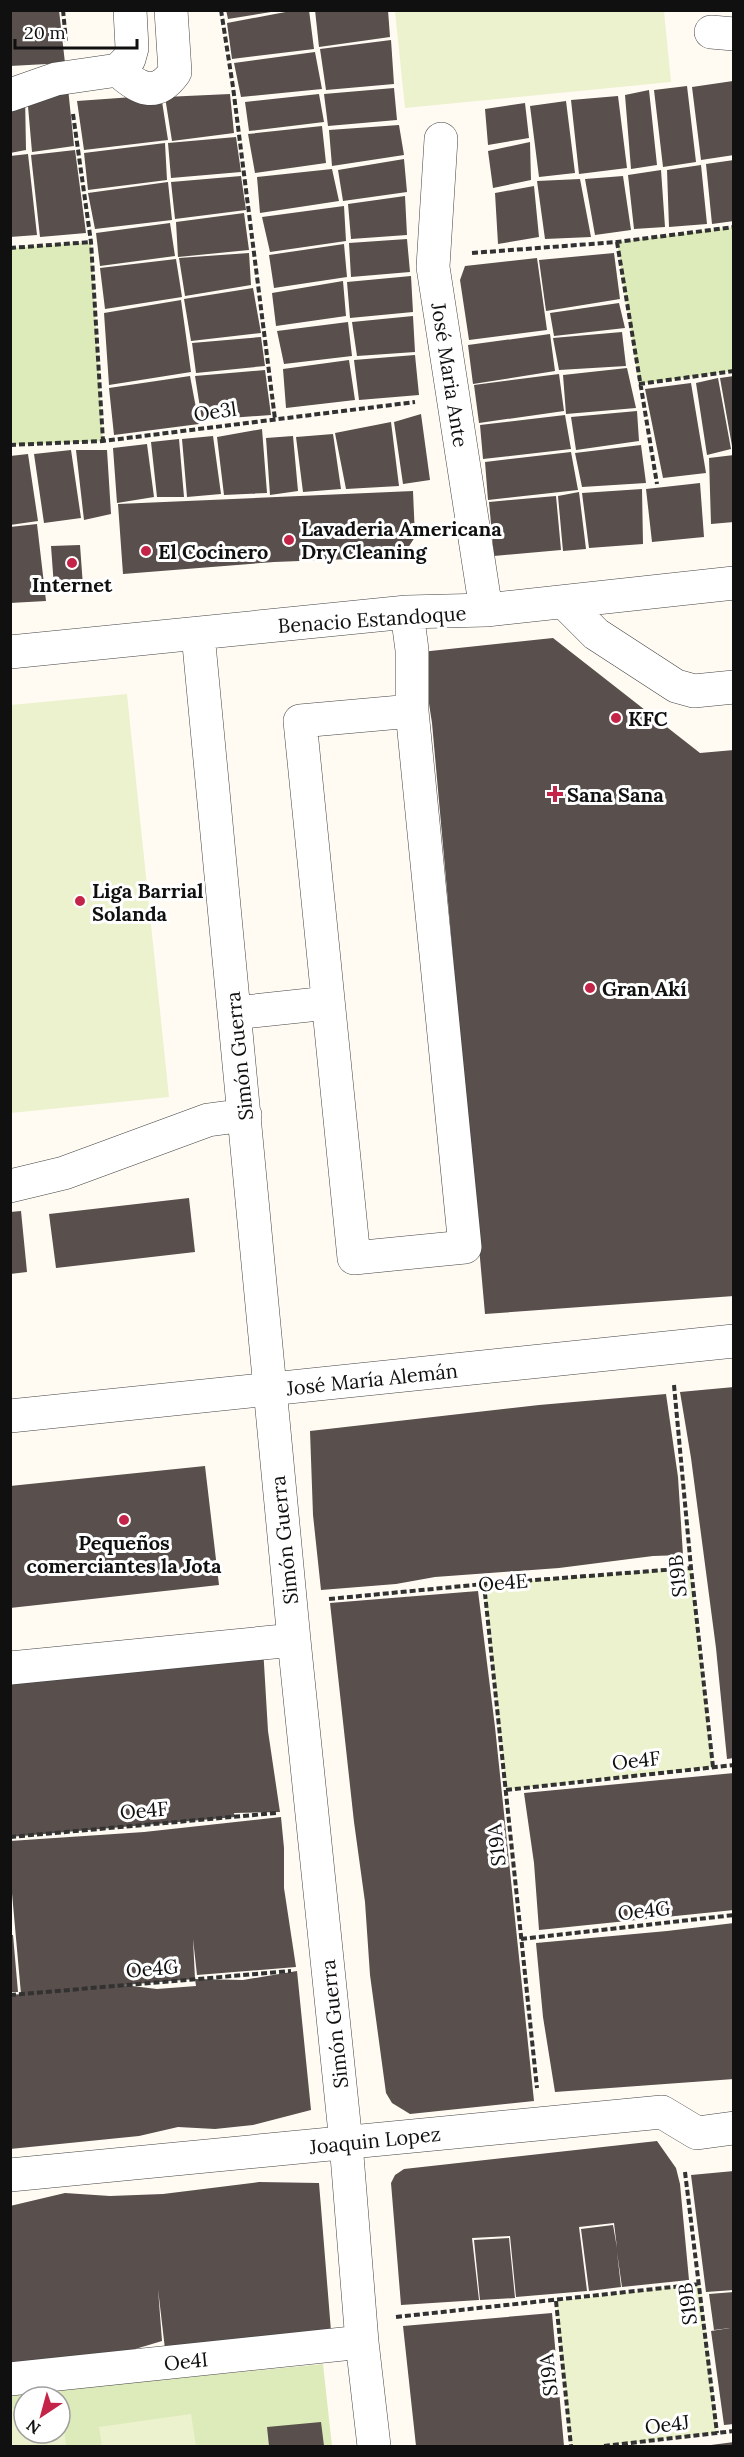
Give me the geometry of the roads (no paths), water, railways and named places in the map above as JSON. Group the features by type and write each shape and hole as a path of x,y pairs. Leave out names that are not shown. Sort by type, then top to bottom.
{"street":[{"path":"10,95 56,79 118,70 129,59 132,48 130,10"},
{"path":"118,70 134,85 151,90 168,83 175,72 171,10"},
{"name":"José Maria Ante","path":"441,139 433,267 486,610"},
{"name":"Benacio Estandoque","path":"10,652 407,612 486,610 734,583"},
{"path":"564,602 596,634 676,686 694,691 734,687"},
{"path":"407,612 412,650 412,711 465,1247 354,1258 300,721 412,711"},
{"name":"Simón Guerra","path":"198,634 294,1640 346,2143 362,2342 374,2446"},
{"path":"235,1013 328,1003"},
{"path":"10,1186 64,1173 208,1120 245,1115"},
{"name":"José María Alemán","path":"10,1416 734,1341"},
{"path":"10,1668 294,1640"},
{"name":"Joaquin Lopez","path":"10,2175 662,2112 697,2133 734,2128"},
{"name":"Oe4I","path":"10,2379 362,2342"}],"place":[{"name":"Lavaderia Americana Dry Cleaning","path":"289,540"},
{"name":"El Cocinero","path":"146,551"},
{"name":"Internet","path":"72,563"},
{"name":"KFC","path":"616,718"},
{"name":"Sana Sana","path":"555,794"},
{"name":"Liga Barrial Solanda","path":"80,901"},
{"name":"Gran Akí","path":"590,988"},
{"name":"Pequeños comerciantes la Jota","path":"124,1520"}]}
